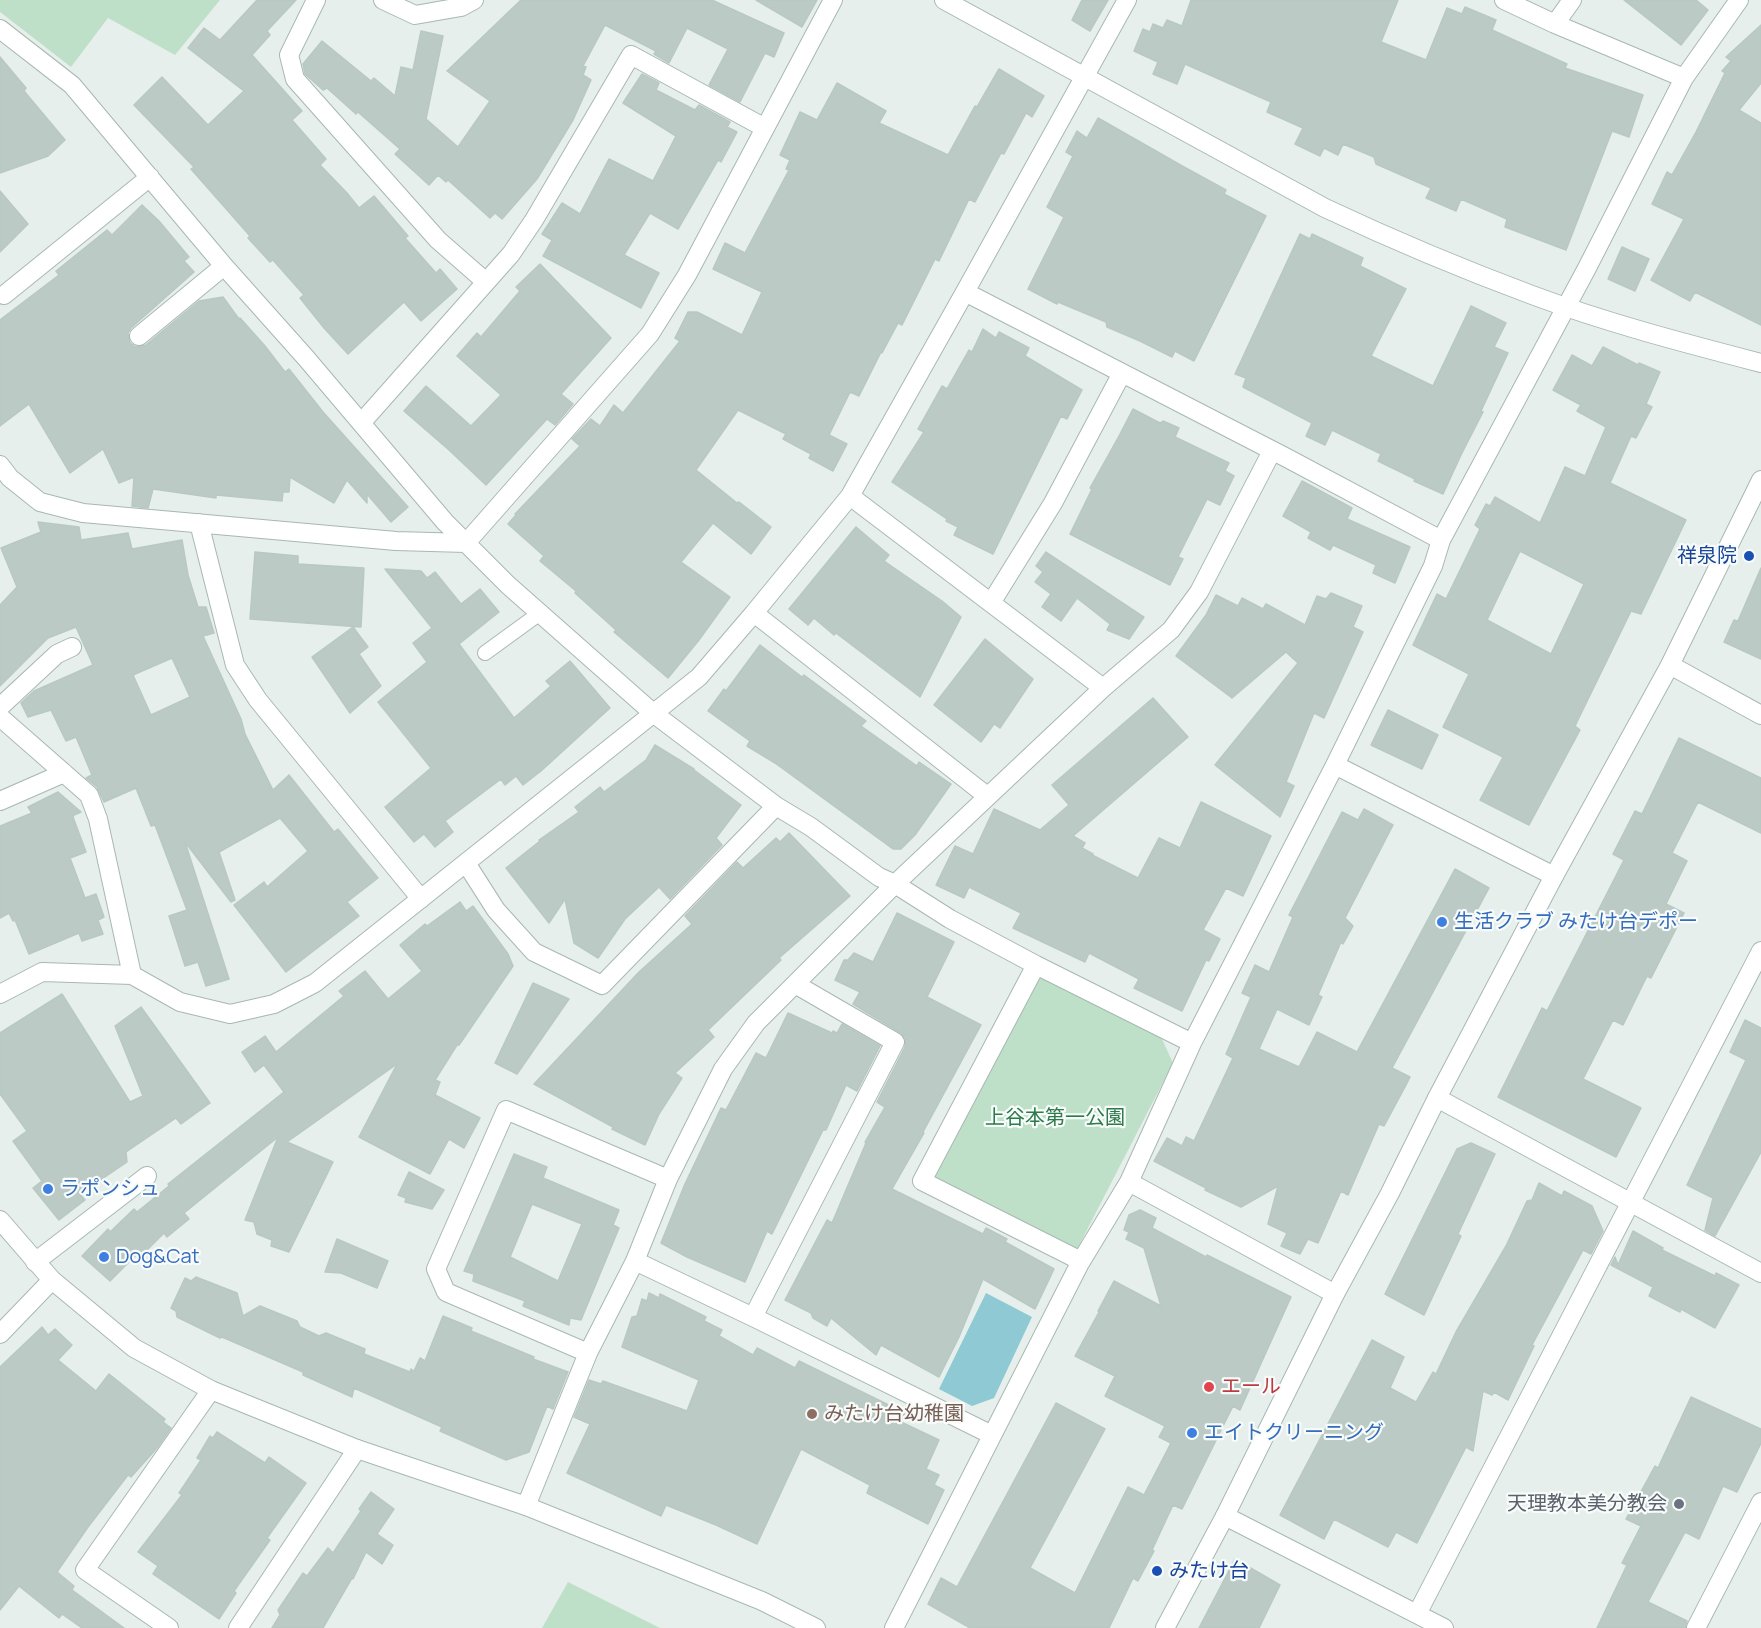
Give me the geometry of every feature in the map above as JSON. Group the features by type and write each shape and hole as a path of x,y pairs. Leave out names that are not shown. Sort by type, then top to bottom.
{"street":[{"path":"316,0 289,55 295,79 438,240 486,282"},
{"path":"383,0 415,15 461,7 474,0"},
{"path":"0,465 10,478 40,502 83,513 396,542 466,543 650,334 687,275 833,0"},
{"path":"944,0 1336,213 1401,242 1533,295 1689,344 1761,363"},
{"path":"0,994 42,972 132,975 180,1002 230,1014 274,1004 315,983 699,677 850,496 966,292 1127,0"},
{"path":"1504,0 1684,78"},
{"path":"1555,24 1572,0"},
{"path":"894,1628 1080,1263 1129,1182 1192,1043 1335,765 1433,566 1441,540 1684,78 1739,0"},
{"path":"0,29 72,85 224,266 306,357 445,522 508,585 653,713 776,806 811,827 879,877 895,884 950,919 1036,965 1192,1043"},
{"path":"362,422 511,254 534,220 631,55 765,128"},
{"path":"4,295 150,177"},
{"path":"139,336 224,266"},
{"path":"966,292 1441,540"},
{"path":"992,603 1053,503 1122,373"},
{"path":"526,1506 588,1353 635,1261 668,1179 723,1069 756,1023 895,884 1103,688 1171,630 1199,592 1272,451"},
{"path":"1165,1628 1225,1516 1335,1294 1390,1193 1437,1098 1554,876 1670,665 1761,480"},
{"path":"850,496 1103,688"},
{"path":"199,523 236,665 258,700 421,899"},
{"path":"754,613 987,796"},
{"path":"0,707 57,654 72,647"},
{"path":"1670,665 1761,715"},
{"path":"0,717 89,795 98,819 132,975"},
{"path":"1335,765 1554,876"},
{"path":"0,801 64,773"},
{"path":"466,863 496,910 534,952 602,985 776,806"},
{"path":"1417,1614 1761,951"},
{"path":"1036,965 922,1181 1073,1257 1080,1263"},
{"path":"753,1317 895,1042 795,984"},
{"path":"1437,1098 1761,1273"},
{"path":"588,1353 446,1293 436,1269 506,1110 668,1179"},
{"path":"35,1262 147,1176"},
{"path":"1129,1182 1335,1294"},
{"path":"0,1220 51,1280 134,1348 211,1390 357,1449 526,1506 762,1601 816,1628"},
{"path":"635,1261 992,1435"},
{"path":"0,1334 51,1280"},
{"path":"169,1628 85,1570 211,1390"},
{"path":"248,1624 357,1449"},
{"path":"1695,1628 1761,1502"},
{"path":"1225,1516 1444,1628"}],"lane":[{"path":"485,653 540,613"}],"green space":[{"path":"0,0 220,0 175,55 108,18 71,67 0,12"},
{"name":"上谷本第一公園","path":"1039,972 1162,1039 1173,1063 1073,1257 930,1185"},
{"path":"568,1582 660,1628 542,1628"}],"water":[{"path":"986,1293 1032,1317 994,1398 972,1406 939,1389"}],"building":[{"path":"257,0 296,0 267,31 270,35 252,55 302,111 292,120 326,159 320,165 359,208 374,196 408,236 405,238 436,273 440,269 457,289 421,321 404,302 348,354 300,298 304,295 273,260 270,262 248,238 250,236 191,169 194,167 134,105 162,77 208,125 244,91 188,48 204,28 220,40"},
{"path":"521,0 712,0 784,33 774,57 765,53 740,102 709,85 728,49 687,28 669,63 654,54 656,51 605,25 583,66 586,67 583,75 591,80 573,120 537,179 502,219 495,213 490,218 448,180 446,182 438,175 429,185 395,154 400,149 358,112 356,114 327,88 323,90 305,74 303,64 322,41 371,81 374,78 395,96 401,67 413,70 421,31 443,36 426,119 458,147 490,101 447,71"},
{"path":"756,0 817,0 802,27"},
{"path":"1082,0 1108,0 1090,31 1072,20"},
{"path":"1191,0 1398,0 1381,42 1426,60 1447,8 1462,14 1465,7 1496,20 1492,30 1567,64 1565,68 1643,95 1629,137 1612,131 1566,250 1505,227 1507,219 1461,199 1456,211 1426,198 1431,188 1376,164 1374,157 1343,144 1338,155 1324,148 1320,156 1295,144 1303,128 1267,112 1271,102 1185,64 1177,84 1153,74 1158,62 1134,51 1143,29 1150,32 1153,24 1163,28 1167,20 1182,26"},
{"path":"1624,0 1696,0 1708,10 1681,45"},
{"path":"1761,25 1761,83 1739,110 1761,123 1761,325 1695,292 1690,301 1651,280 1684,219 1652,204 1667,172 1672,175 1696,132 1725,73 1722,71 1731,61 1726,57"},
{"path":"0,57 26,88 24,91 65,140 48,156 0,173"},
{"path":"999,69 1044,96 1032,117 1026,113 1004,154 1001,153 975,202 969,199 939,261 935,259 902,325 898,323 859,396 850,392 829,435 847,444 833,471 809,458 811,454 783,439 786,434 738,410 696,470 771,527 751,554 713,523 681,562 730,597 668,678 614,632 616,630 575,593 576,591 540,561 544,556 508,524 580,446 572,439 591,419 600,426 614,405 623,413 680,341 675,338 688,312 697,312 742,335 762,292 713,269 725,243 745,253 789,170 786,169 790,160 780,155 800,112 817,120 837,83 886,111 879,123 948,155"},
{"path":"642,74 659,83 656,90 695,110 699,105 730,122 727,127 737,132 721,162 718,160 678,229 650,213 624,255 659,273 641,308 543,256 552,240 542,234 562,203 580,214 609,159 653,181 676,136 623,103"},
{"path":"1098,118 1226,190 1224,194 1266,216 1194,361 1175,351 1172,357 1107,327 1106,322 1058,302 1057,304 1028,289 1064,217 1047,207 1073,156 1066,152 1077,131 1087,138"},
{"path":"0,191 28,224 0,252"},
{"path":"142,205 159,221 189,257 184,261 194,272 131,328 128,333 130,343 136,347 146,345 199,301 223,297 285,372 289,369 323,412 408,507 391,522 367,494 367,503 347,480 334,503 290,477 289,492 283,492 282,501 216,495 216,498 153,489 148,508 132,506 134,477 119,483 103,449 70,473 29,404 0,426 0,320 59,275 56,271 107,230 112,235"},
{"path":"1300,234 1310,239 1312,234 1363,258 1360,266 1406,289 1371,356 1433,386 1471,306 1506,323 1494,347 1508,353 1481,411 1483,412 1443,494 1378,461 1381,454 1332,430 1325,445 1306,436 1312,423 1243,387 1246,378 1235,374"},
{"path":"1622,247 1649,259 1635,291 1608,279"},
{"path":"540,264 611,338 561,394 573,404 555,425 547,419 486,485 404,411 426,386 471,426 501,395 457,356 477,333 481,337 520,291 516,287"},
{"path":"983,329 996,338 999,332 1029,348 1025,356 1082,390 1067,419 1061,416 993,554 954,535 958,527 946,521 947,519 892,482 924,432 918,429 942,386 947,389 969,350 972,352"},
{"path":"1603,347 1638,365 1639,363 1660,372 1646,404 1652,407 1636,438 1631,436 1610,483 1686,520 1641,614 1631,611 1575,726 1580,730 1529,825 1480,800 1503,757 1443,727 1469,674 1413,645 1437,594 1446,599 1480,529 1475,525 1486,504 1490,506 1495,497 1540,523 1565,467 1585,476 1606,427 1577,411 1581,405 1553,390 1572,355 1592,366","holes":["1520,551 1584,584 1551,654 1487,620"]},
{"path":"1133,409 1160,423 1163,421 1179,428 1175,437 1229,463 1225,471 1234,476 1220,505 1207,499 1178,557 1183,559 1170,585 1070,534 1092,489 1090,488"},
{"path":"1302,481 1352,508 1347,519 1410,547 1395,583 1373,573 1376,565 1333,545 1330,550 1308,538 1311,532 1283,516"},
{"path":"38,522 79,527 81,540 128,533 132,549 182,540 188,575 198,607 206,607 214,633 203,636 241,719 245,734 273,790 289,775 334,832 338,829 378,878 347,902 359,916 286,972 234,905 264,882 267,887 308,851 280,818 219,852 235,900 231,902 185,842 229,979 206,986 198,962 185,966 169,916 187,910 155,825 151,826 136,788 104,802 97,787 86,778 92,775 76,737 66,741 51,710 28,717 21,703 34,691 93,665 76,627 48,638 0,686 0,605 17,587 1,548 41,532","holes":["172,658 190,697 151,715 133,675"]},
{"path":"856,527 889,555 884,561 961,617 920,697 814,618 808,625 789,609"},
{"path":"255,552 298,556 298,564 364,568 361,627 250,619"},
{"path":"1046,552 1144,617 1129,639 1107,630 1110,624 1077,598 1061,621 1042,607 1051,594 1035,582 1043,572 1036,566"},
{"path":"1761,568 1761,659 1724,642 1734,620 1738,621"},
{"path":"385,569 421,571 427,578 435,572 461,604 480,589 499,612 459,644 514,718 551,686 546,681 570,661 610,708 523,785 516,776 505,785 501,779 445,821 453,832 435,847 424,834 414,842 385,807 431,768 378,702 427,662 413,643 432,628"},
{"path":"1331,593 1362,606 1353,627 1363,632 1324,718 1314,713 1286,782 1294,786 1280,817 1215,765 1298,663 1286,652 1232,698 1176,656 1206,615 1216,595 1238,606 1242,598 1263,609 1266,604 1305,625 1317,596 1326,599"},
{"path":"353,627 368,647 359,654 381,686 350,713 312,657"},
{"path":"985,639 1033,679 1000,728 994,724 981,742 934,705"},
{"path":"760,645 866,721 861,726 917,766 919,762 951,784 915,835 901,849 893,849 775,763 747,746 750,741 708,711"},
{"path":"1153,698 1188,737 1073,836 1085,843 1082,848 1138,878 1159,838 1180,848 1201,802 1271,836 1243,896 1226,888 1203,930 1220,939 1209,961 1206,960 1182,1011 1134,988 1139,979 1089,953 1085,962 1013,928 1021,913 969,887 964,898 936,885 955,846 973,854 994,809 1040,830 1069,805 1052,785"},
{"path":"1388,710 1438,735 1422,769 1371,745"},
{"path":"1679,738 1761,778 1761,833 1698,802 1672,853 1687,861 1666,904 1684,913 1651,978 1647,976 1623,1025 1613,1020 1583,1079 1641,1108 1616,1157 1498,1097 1542,1008 1547,1011 1624,860 1613,854 1635,811 1642,814"},
{"path":"655,745 694,769 741,805 716,838 722,845 670,899 659,887 625,919 598,958 574,943 565,899 549,923 506,868 539,840 579,812 575,807 600,787 604,792 646,760"},
{"path":"58,792 81,812 73,817 86,852 70,858 85,898 96,894 104,917 98,920 103,934 82,941 79,933 29,954 15,920 13,921 9,913 0,918 0,826 32,813 28,807"},
{"path":"1364,809 1393,825 1345,918 1353,926 1343,944 1341,942 1318,995 1322,997 1309,1025 1277,1009 1259,1049 1299,1067 1317,1032 1357,1052 1455,869 1489,888 1392,1068 1410,1077 1405,1087 1384,1126 1379,1124 1348,1195 1341,1191 1318,1243 1308,1239 1300,1254 1281,1246 1287,1233 1268,1224 1278,1186 1241,1207 1154,1161 1167,1138 1182,1146 1186,1137 1194,1141 1233,1058 1226,1054 1251,997 1242,993 1255,965 1269,972 1293,917 1289,915 1342,812 1358,820"},
{"path":"789,833 850,896 779,958 781,960 708,1030 714,1037 675,1073 682,1078 659,1114 645,1145 612,1129 613,1127 534,1084 639,972 692,924 685,916 737,862 743,868 776,838 780,842"},
{"path":"460,902 466,911 473,906 508,954 513,966 435,1080 440,1082 435,1095 480,1118 464,1148 449,1139 430,1174 359,1137 397,1064 287,1142 333,1162 289,1252 271,1246 272,1240 257,1234 254,1222 245,1220 278,1137 184,1213 189,1219 167,1237 164,1233 143,1254 140,1251 110,1281 82,1256 108,1229 110,1232 134,1209 137,1212 169,1186 168,1184 284,1092 264,1065 255,1072 242,1052 265,1036 276,1052 344,996 339,991 365,971 388,999 422,971 400,945 425,924 427,926"},
{"path":"897,913 954,942 927,997 981,1025 892,1189 983,1234 986,1228 1007,1239 1005,1242 1054,1269 1035,1309 983,1279 959,1337 939,1377 881,1345 876,1355 831,1318 827,1326 813,1318 811,1313 785,1300 827,1220 832,1223 865,1142 885,1107 877,1102 905,1047 905,1037 901,1033 853,1004 860,992 835,980 844,960 848,960 854,953 873,962"},
{"path":"533,983 569,999 517,1074 495,1063"},
{"path":"62,994 130,1102 143,1096 115,1026 141,1007 210,1103 181,1124 176,1118 126,1152 127,1162 80,1194 85,1200 59,1220 33,1188 42,1181 13,1141 27,1131 0,1094 0,1033"},
{"path":"788,1013 832,1033 833,1031 837,1033 842,1024 880,1046 857,1091 846,1085 826,1130 823,1130 772,1234 767,1231 745,1282 661,1243 685,1184 721,1108 726,1110 756,1053 766,1058"},
{"path":"1745,1020 1761,1028 1761,1152 1715,1236 1705,1230 1713,1198 1687,1185 1746,1060 1730,1052"},
{"path":"1471,1143 1495,1154 1458,1234 1461,1236 1424,1315 1385,1294 1457,1149"},
{"path":"514,1154 547,1167 543,1178 619,1210 613,1225 619,1228 581,1320 570,1318 569,1325 523,1306 525,1301 473,1281 474,1274 464,1271","holes":["532,1204 582,1224 558,1281 510,1257"]},
{"path":"409,1172 444,1190 432,1209 405,1202 406,1198 398,1195"},
{"path":"1539,1183 1562,1196 1564,1191 1592,1206 1603,1231 1591,1254 1583,1250 1532,1345 1534,1346 1508,1400 1494,1392 1492,1395 1483,1391 1473,1451 1466,1447 1417,1543 1396,1532 1388,1547 1334,1519 1324,1539 1280,1515 1372,1340 1404,1357 1390,1388 1416,1402 1433,1372 1436,1374 1456,1332 1506,1246 1527,1201 1532,1200"},
{"path":"1140,1210 1156,1218 1152,1228 1206,1257 1207,1255 1291,1297 1240,1410 1233,1406 1182,1509 1173,1505 1152,1550 1154,1551 1138,1581 1133,1578 1109,1628 970,1628 928,1604 941,1578 957,1587 1056,1403 1105,1429 1030,1568 1075,1593 1128,1487 1144,1495 1171,1443 1159,1437 1165,1426 1105,1396 1115,1376 1075,1356 1114,1281 1161,1306 1144,1248 1126,1239 1129,1232 1124,1230 1129,1215"},
{"path":"1633,1231 1663,1248 1662,1250 1739,1285 1715,1328 1681,1309 1680,1312 1649,1296 1653,1287 1611,1265 1615,1257 1618,1265"},
{"path":"337,1239 388,1261 377,1288 341,1273 325,1272"},
{"path":"196,1277 237,1293 243,1316 260,1306 297,1321 300,1327 319,1336 326,1333 365,1349 364,1354 410,1372 411,1369 414,1371 420,1358 425,1361 443,1316 472,1328 471,1331 534,1357 533,1359 568,1372 553,1409 547,1406 529,1452 506,1460 440,1431 442,1427 354,1388 352,1397 303,1375 303,1372 220,1338 177,1317 176,1311 171,1308 185,1278 191,1281"},
{"path":"649,1293 659,1298 660,1294 706,1317 704,1321 722,1330 719,1336 753,1355 757,1348 795,1368 799,1361 905,1413 901,1422 939,1440 926,1469 939,1475 934,1485 944,1490 928,1524 867,1493 870,1485 801,1449 757,1544 666,1505 661,1516 567,1473 590,1424 574,1417 589,1380 601,1384 603,1381 687,1411 699,1380 622,1347 632,1317 637,1316 642,1299 647,1301"},
{"path":"42,1327 48,1335 55,1329 72,1345 58,1360 96,1391 109,1374 165,1419 163,1422 171,1428 157,1448 131,1477 128,1475 57,1572 74,1586 72,1590 124,1628 82,1628 62,1614 59,1618 19,1586 0,1610 0,1367"},
{"path":"1691,1397 1761,1429 1761,1443 1737,1492 1723,1486 1699,1539 1685,1532 1648,1602 1687,1621 1685,1628 1597,1628 1627,1565 1622,1563 1641,1526 1626,1519 1655,1466 1658,1468"},
{"path":"217,1432 265,1463 269,1457 306,1483 267,1538 270,1540 234,1591 236,1593 219,1619 153,1574 158,1566 138,1552 182,1495 179,1493 201,1460 197,1458 210,1436 213,1438"},
{"path":"371,1492 394,1509 377,1534 393,1545 382,1564 366,1552 353,1579 323,1628 272,1628 280,1615 278,1610 303,1573 307,1576 328,1548 333,1553"},
{"path":"1235,1559 1280,1585 1259,1628 1199,1628"}],"place":[{"name":"祥泉院","path":"1749,556"},
{"name":"生活クラブ みたけ台デポー","path":"1442,922"},
{"name":"ラポンシュ","path":"48,1189"},
{"name":"Dog&Cat","path":"104,1257"},
{"name":"エール","path":"1209,1387"},
{"name":"みたけ台幼稚園","path":"812,1414"},
{"name":"エイトクリーニング","path":"1192,1433"},
{"name":"天理教本美分教会","path":"1679,1504"},
{"name":"みたけ台","path":"1157,1571"}]}
